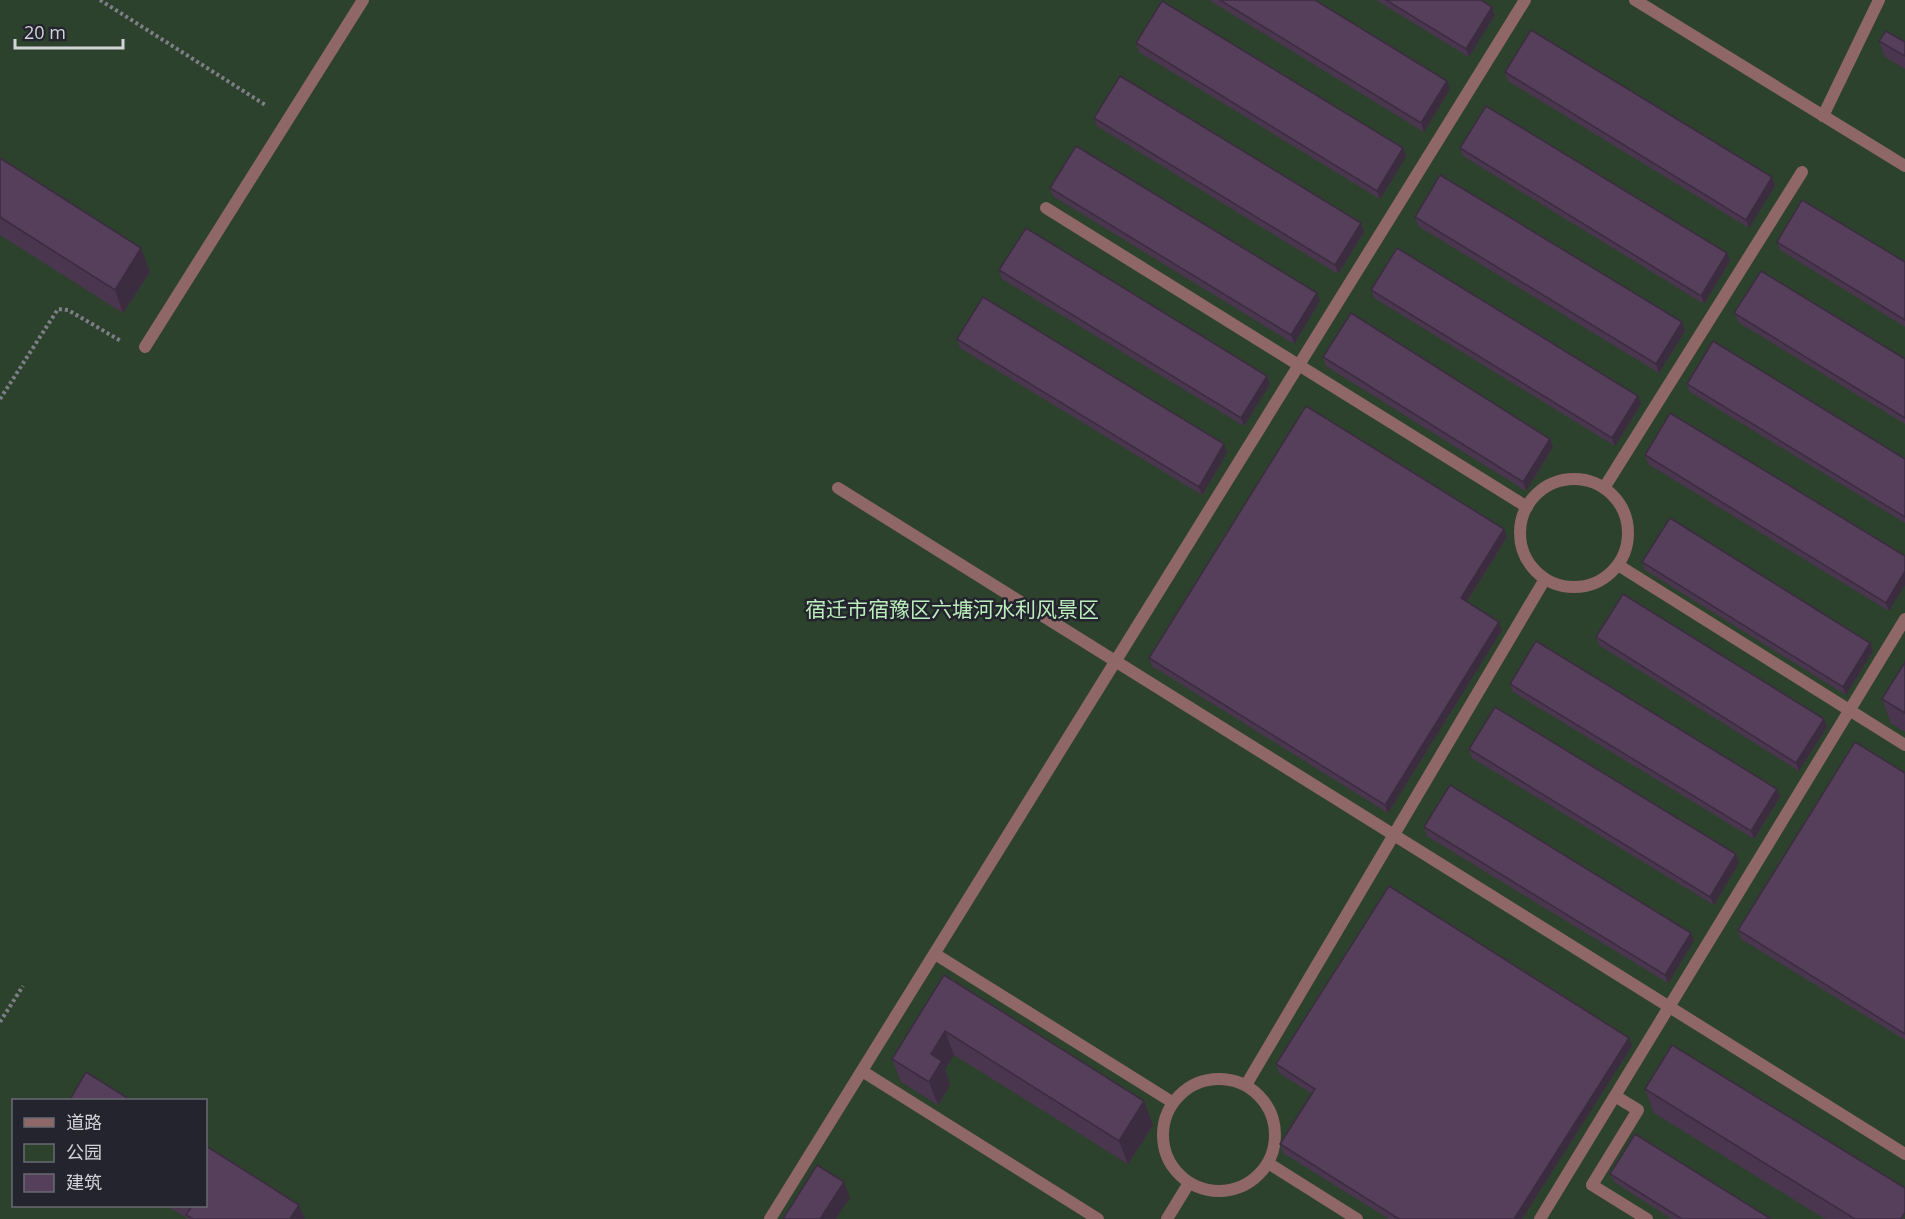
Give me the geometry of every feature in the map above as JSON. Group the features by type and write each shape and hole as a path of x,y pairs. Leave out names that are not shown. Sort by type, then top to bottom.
{"street":[{"path":"145,347 363,0"},
{"path":"770,1219 1525,0"},
{"path":"1635,0 1905,166"},
{"path":"1823,116 1879,0"},
{"path":"1604,488 1802,172"},
{"path":"1047,208 1527,507"},
{"path":"1579,478 1597,483 1604,488 1612,493 1623,507 1629,524 1629,542 1623,559 1612,573 1597,583 1580,587 1562,586 1545,579 1531,567 1522,551 1519,533 1522,515 1531,499 1545,486 1562,479 1579,478"},
{"path":"838,488 1905,1154"},
{"path":"1618,566 1905,745"},
{"path":"1246,1085 1545,579"},
{"path":"1540,1219 1905,619"},
{"path":"935,954 1172,1102"},
{"path":"862,1071 1098,1219"},
{"path":"1208,1079 1228,1079 1246,1085 1260,1096 1270,1111 1275,1128 1274,1146 1268,1163 1256,1177 1241,1186 1224,1191 1206,1190 1189,1183 1175,1170 1165,1153 1162,1134 1165,1115 1172,1102 1190,1086 1208,1079"},
{"path":"1615,1096 1638,1110 1592,1185 1647,1219"},
{"path":"1268,1163 1357,1219"},
{"path":"1167,1219 1189,1183"}],"path":[{"path":"100,0 288,119"},
{"path":"0,399 58,309 68,310 132,347 145,347"},
{"path":"0,1022 23,986"}],"green space":[{"name":"宿迁市宿豫区六塘河水利风景区","path":"0,0 1905,0 1905,1219 0,1219"}],"building":[{"path":"1220,0 1315,0 1447,81 1421,123"},
{"path":"1386,0 1481,0 1492,7 1466,49"},
{"path":"1162,1 1403,148 1377,191 1136,43"},
{"path":"1531,30 1772,177 1746,220 1505,72"},
{"path":"1886,31 1905,42 1905,56 1879,41"},
{"path":"1120,76 1361,223 1335,265 1094,118"},
{"path":"1486,106 1727,253 1701,296 1460,148"},
{"path":"1076,146 1317,293 1291,335 1050,188"},
{"path":"0,158 141,248 115,290 0,217"},
{"path":"1440,175 1682,322 1656,364 1415,217"},
{"path":"1802,200 1905,262 1905,320 1777,242"},
{"path":"1026,228 1267,376 1241,418 999,270"},
{"path":"1397,248 1638,396 1612,438 1371,290"},
{"path":"1761,271 1905,359 1905,418 1734,313"},
{"path":"983,297 1224,444 1199,487 957,339"},
{"path":"1351,313 1550,439 1523,482 1323,357"},
{"path":"1713,341 1905,459 1905,517 1687,384"},
{"path":"1306,406 1504,529 1461,598 1499,622 1385,805 1149,658"},
{"path":"1670,413 1905,556 1905,571 1886,603 1645,455"},
{"path":"1670,518 1870,643 1843,687 1642,562"},
{"path":"1623,594 1824,719 1796,763 1596,637"},
{"path":"1536,641 1777,789 1751,831 1510,684"},
{"path":"1905,662 1905,713 1882,699"},
{"path":"1495,707 1736,854 1710,897 1469,749"},
{"path":"1855,742 1905,773 1905,1034 1738,930"},
{"path":"1450,785 1691,933 1665,975 1424,827"},
{"path":"1389,886 1629,1038 1514,1219 1399,1219 1280,1144 1315,1089 1276,1064"},
{"path":"944,975 1144,1101 1119,1141 945,1031 931,1054 942,1061 929,1082 892,1059"},
{"path":"1672,1045 1905,1188 1905,1212 1901,1219 1855,1219 1645,1089"},
{"path":"86,1072 129,1099 70,1099"},
{"path":"1635,1134 1771,1219 1682,1219 1610,1174"},
{"path":"207,1147 299,1205 290,1219 193,1219 186,1215 191,1207 207,1207"},
{"path":"817,1165 844,1182 820,1219 783,1219"}]}
